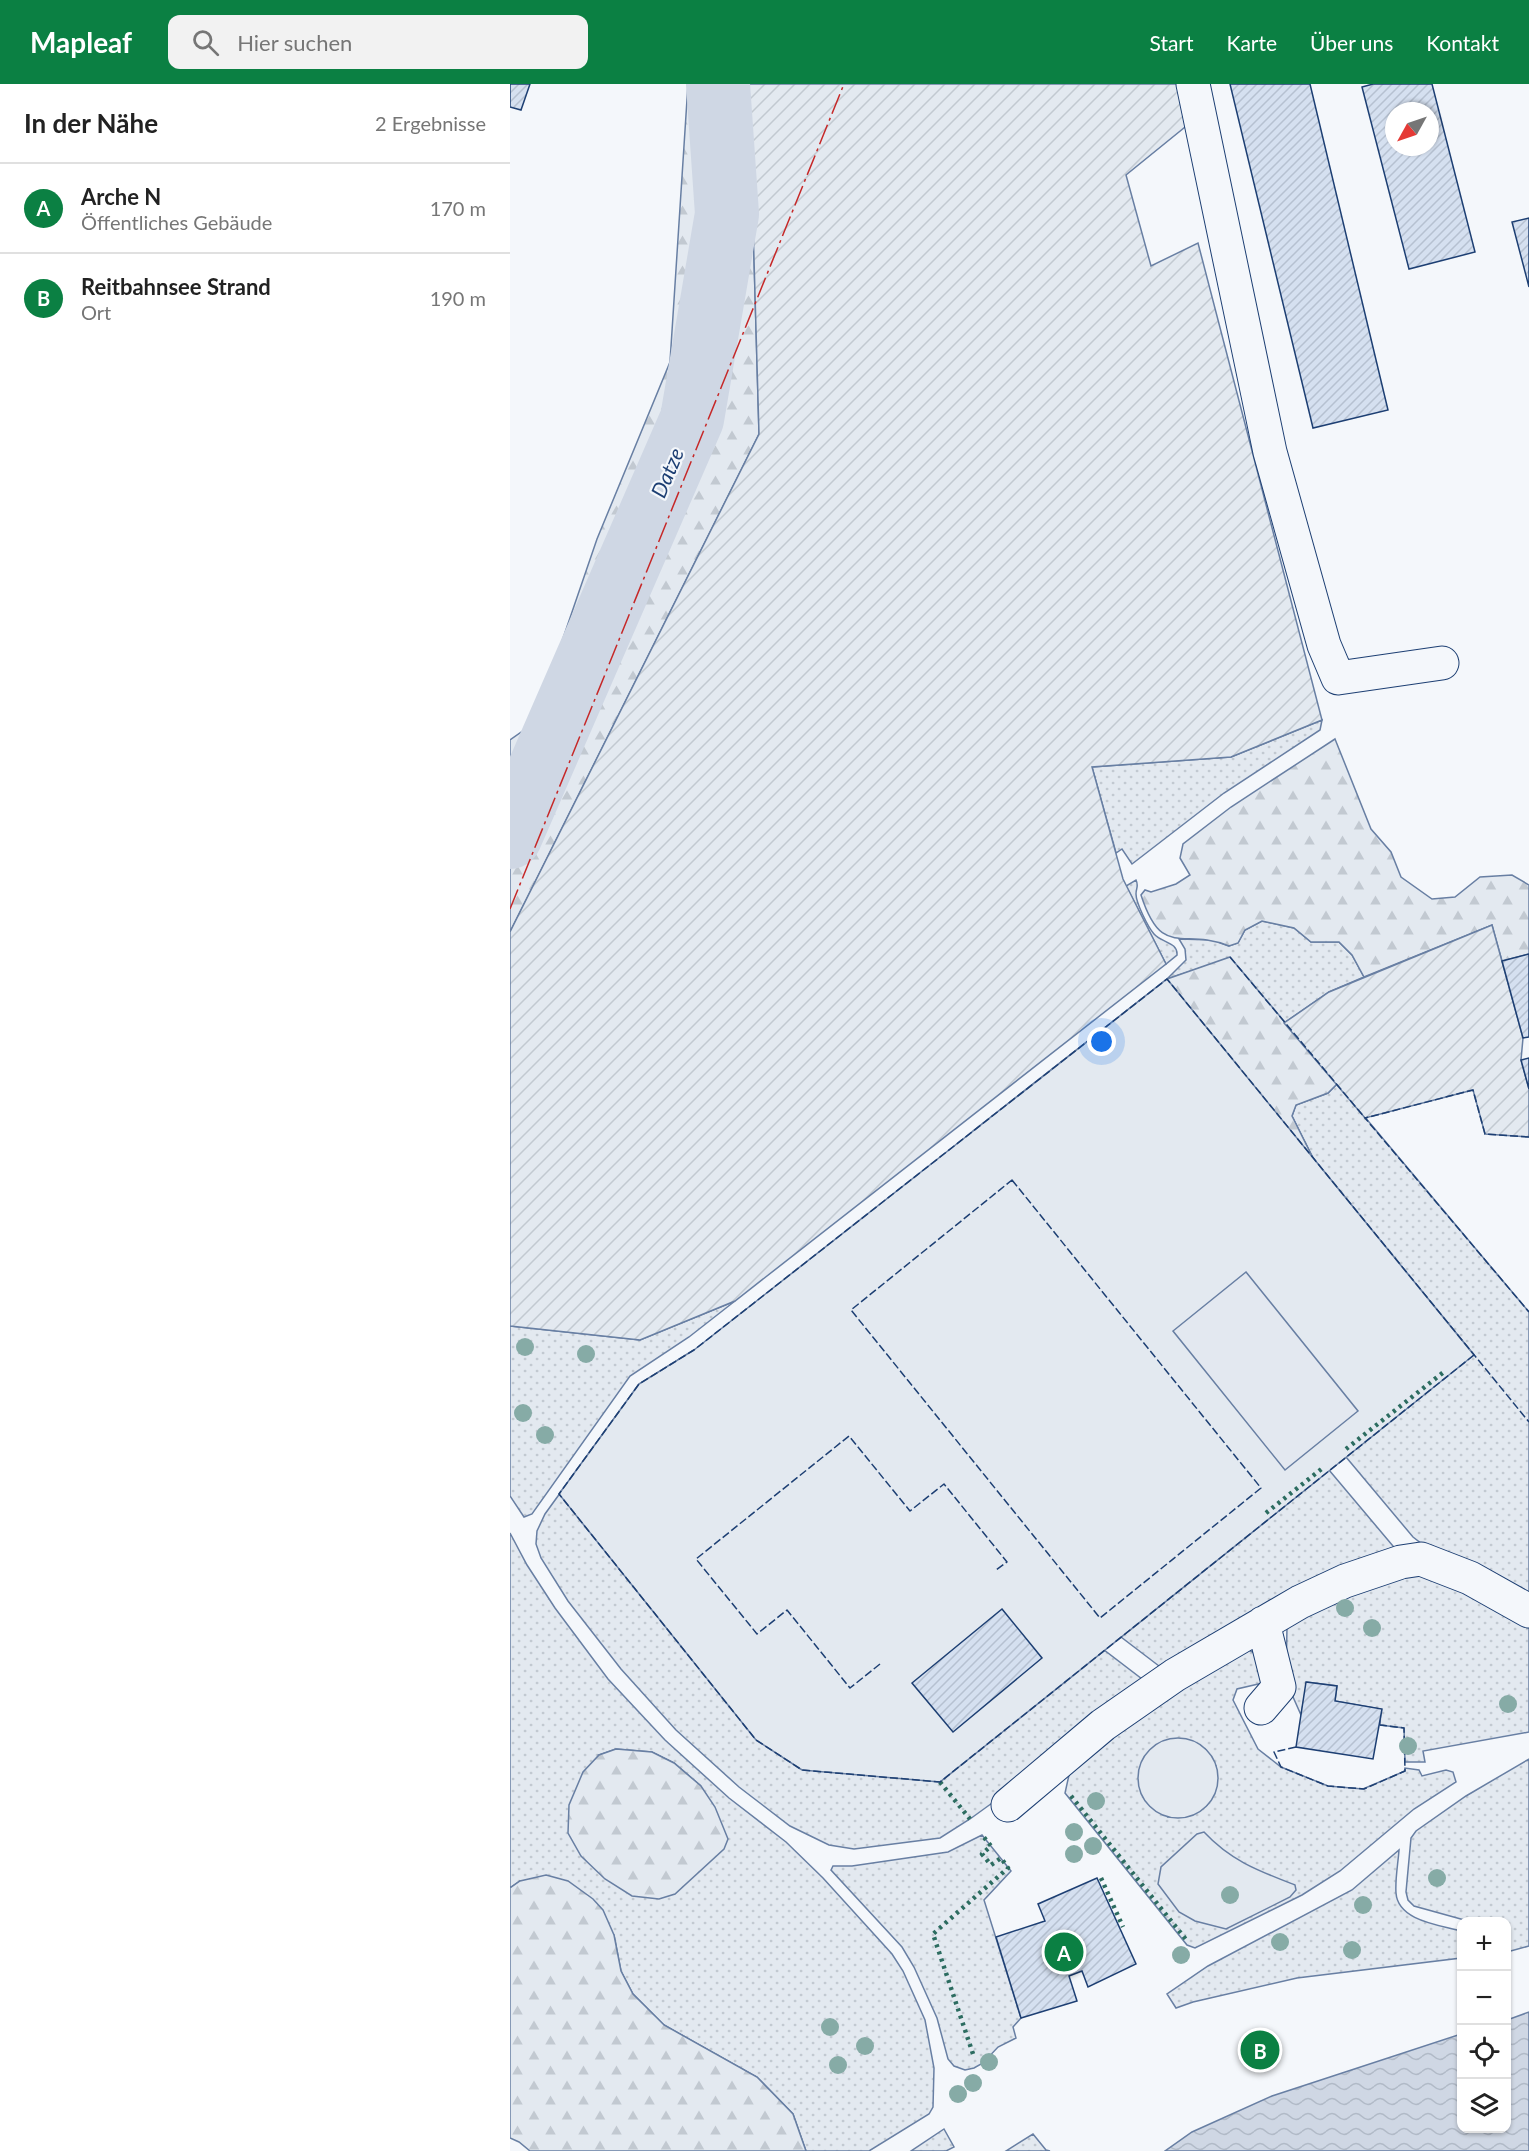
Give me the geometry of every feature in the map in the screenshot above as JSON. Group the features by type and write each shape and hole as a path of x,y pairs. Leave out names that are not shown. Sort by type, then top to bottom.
{"lane":[{"path":"1193,84 1270,452 1324,645 1338,678 1442,663"},
{"path":"1008,1805 1103,1725 1175,1675 1300,1602 1345,1581 1401,1562 1421,1559 1470,1578 1529,1611"},
{"path":"1261,1708 1279,1687 1263,1623"}],"green space":[{"path":"688,84 749,84 759,434 510,932 510,740 534,723 597,539 670,362"},
{"path":"749,84 1180,84 1190,123 1126,175 1151,266 1198,243 1322,720 1231,757 1092,767 1123,879 1166,964 735,1301 640,1340 510,1326 510,932 759,434"},
{"path":"1322,720 1320,730 1224,793 1132,864 1122,849 1116,853 1092,767 1231,757"},
{"path":"1335,739 1371,829 1391,852 1401,877 1432,899 1455,897 1480,877 1512,875 1529,885 1529,954 1502,961 1492,925 1364,977 1352,955 1339,942 1311,942 1294,928 1262,921 1245,930 1238,943 1229,946 1213,941 1175,938 1157,928 1141,895 1145,890 1151,892 1176,884 1190,875 1180,858 1183,844 1231,807"},
{"path":"1136,880 1140,909 1149,926 1157,937 1172,945 1177,951 1177,955 1166,964 1126,886"},
{"path":"1262,921 1294,928 1311,942 1339,942 1352,955 1364,977 1329,992 1284,1023 1230,958 1167,979 1186,960 1185,949 1179,939 1213,940 1229,946 1238,943 1245,930"},
{"path":"1492,925 1523,1038 1521,1060 1529,1089 1529,1137 1485,1134 1473,1090 1365,1118 1284,1023 1329,992"},
{"path":"1230,957 1337,1084 1328,1093 1296,1105 1292,1116 1313,1158 1474,1355 973,1131 1167,979"},
{"path":"1167,979 1474,1355 940,1782 802,1770 756,1740 559,1494 639,1384 694,1350"},
{"path":"1337,1084 1529,1312 1529,1600 1430,1550 1413,1537 1346,1457 1330,1434 1313,1158 1292,1116 1296,1105 1328,1093"},
{"path":"735,1301 689,1337 630,1376 532,1514 524,1517 510,1496 510,1326 640,1340"},
{"path":"694,1350 1063,1683 1104,1650 1142,1679 1006,1793 940,1838 854,1849 829,1845 790,1826 739,1787 676,1730 621,1669 568,1601 541,1558 536,1544 537,1531 545,1514 639,1384"},
{"path":"1329,1470 1398,1552 1159,1666 1121,1637"},
{"path":"510,1533 527,1565 555,1608 608,1679 665,1740 729,1798 786,1842 823,1878 892,1954 903,1971 925,2020 934,2068 933,2107 929,2114 869,2151 806,2151 793,2114 757,2077 664,2025 633,1994 621,1971 614,1935 520,1881 510,1888","holes":["616,1749 652,1752 674,1763 701,1786 599,1755"]},
{"path":"1417,1572 1529,1621 1529,1732 1423,1751 1425,1762 1405,1762 1404,1728 1380,1725 1381,1709 1335,1701 1337,1686 1307,1682 1301,1715 1286,1681 1287,1626 1297,1614"},
{"path":"1244,1648 1257,1657 1267,1682 1237,1689 1233,1700 1258,1749 1281,1767 1328,1786 1363,1789 1405,1771 1405,1768 1419,1770 1422,1776 1446,1770 1453,1772 1456,1782 1414,1809 1340,1871 1302,1895 1195,1948 1187,1945 1065,1793 1069,1775 1080,1760 1109,1733","holes":["1205,1749 1216,1766 1207,1805 1189,1816 1168,1817"]},
{"path":"1178,1738 1193,1741 1206,1750 1215,1763 1218,1778 1215,1793 1206,1806 1193,1815 1178,1818 1163,1815 1150,1806 1141,1793 1138,1778 1141,1763 1150,1750 1163,1741"},
{"path":"616,1749 652,1752 674,1763 701,1786 715,1807 728,1839 724,1849 675,1894 659,1899 632,1896 605,1879 581,1856 568,1833 569,1805 583,1772 599,1755"},
{"path":"1529,1759 1529,1946 1511,1951 1511,1917 1457,1918 1414,1906 1408,1900 1406,1892 1411,1838 1416,1831 1466,1796"},
{"path":"1204,1832 1235,1858 1295,1885 1296,1890 1290,1897 1226,1929 1195,1921 1179,1912 1158,1884 1161,1867 1197,1834"},
{"path":"982,1835 1011,1871 984,1900 1021,2018 1013,2027 1016,2038 998,2047 983,2063 965,2070 954,2066 948,2059 937,2018 914,1967 902,1947 831,1870 833,1866 852,1866 948,1852"},
{"path":"1399,1850 1396,1893 1399,1902 1412,1916 1457,1930 1457,1958 1297,1978 1176,2008 1167,1994 1208,1966 1352,1890"},
{"path":"546,1875 568,1881 593,1899 603,1910 614,1935 621,1971 633,1994 664,2025 757,2077 793,2114 806,2151 530,2151 510,2138 510,1888 520,1881"},
{"path":"944,2129 954,2147 946,2151 911,2151"},
{"path":"1033,2134 1046,2150 1050,2151 1006,2151"}],"shaded area":[{"path":"1246,1272 1358,1411 1285,1470 1173,1331"}],"water":[{"path":"1529,2012 1529,2151 1165,2151 1192,2132 1272,2096 1457,2035 1457,2133 1511,2133 1511,2019"}],"building":[{"path":"510,84 530,84 521,110 510,107"},
{"path":"1230,84 1310,84 1388,410 1313,428"},
{"path":"1373,84 1432,84 1437,102 1385,102 1385,156 1439,156 1439,111 1475,252 1409,269 1362,87"},
{"path":"1529,218 1529,287 1512,222"},
{"path":"1529,954 1529,1037 1523,1038 1502,961"},
{"path":"1529,1058 1529,1089 1521,1060"},
{"path":"1002,1609 1042,1658 953,1732 912,1683"},
{"path":"1306,1682 1337,1686 1335,1701 1382,1709 1373,1759 1296,1747"},
{"path":"1097,1878 1136,1964 1088,1987 1082,1971 1069,1976 1077,2001 1021,2018 996,1937 1045,1921 1038,1904"}],"waterway":[{"name":"Datze","path":"510,837 692,419 727,214 718,84"}],"hedge":[{"path":"1346,1449 1445,1371"},
{"path":"1266,1513 1324,1467"},
{"path":"940,1782 970,1819"},
{"path":"1071,1796 1188,1942"},
{"path":"973,2054 933,1934 1008,1868 1001,1858 991,1865 982,1854 991,1846 982,1835"},
{"path":"1101,1878 1123,1927"}],"fence":[{"path":"1230,957 1365,1118"},
{"path":"1474,1355 940,1782 802,1770 756,1740 559,1494 639,1384 694,1350 1167,979 1529,1422"},
{"path":"1529,1137 1485,1134 1473,1090 1365,1118 1529,1312"},
{"path":"1012,1180 1261,1488 1100,1618 851,1310 1012,1180"},
{"path":"880,1664 850,1688 787,1610 757,1634 696,1559 849,1436 910,1511 944,1484 1007,1562 996,1570"},
{"path":"1296,1747 1274,1752 1281,1767 1328,1786 1364,1789 1405,1771 1404,1728 1380,1725"}],"power":[{"path":"510,909 844,84"}],"place":[{"name":"Arche N","path":"1064,1952"},
{"name":"Reitbahnsee Strand","path":"1260,2050"}]}
